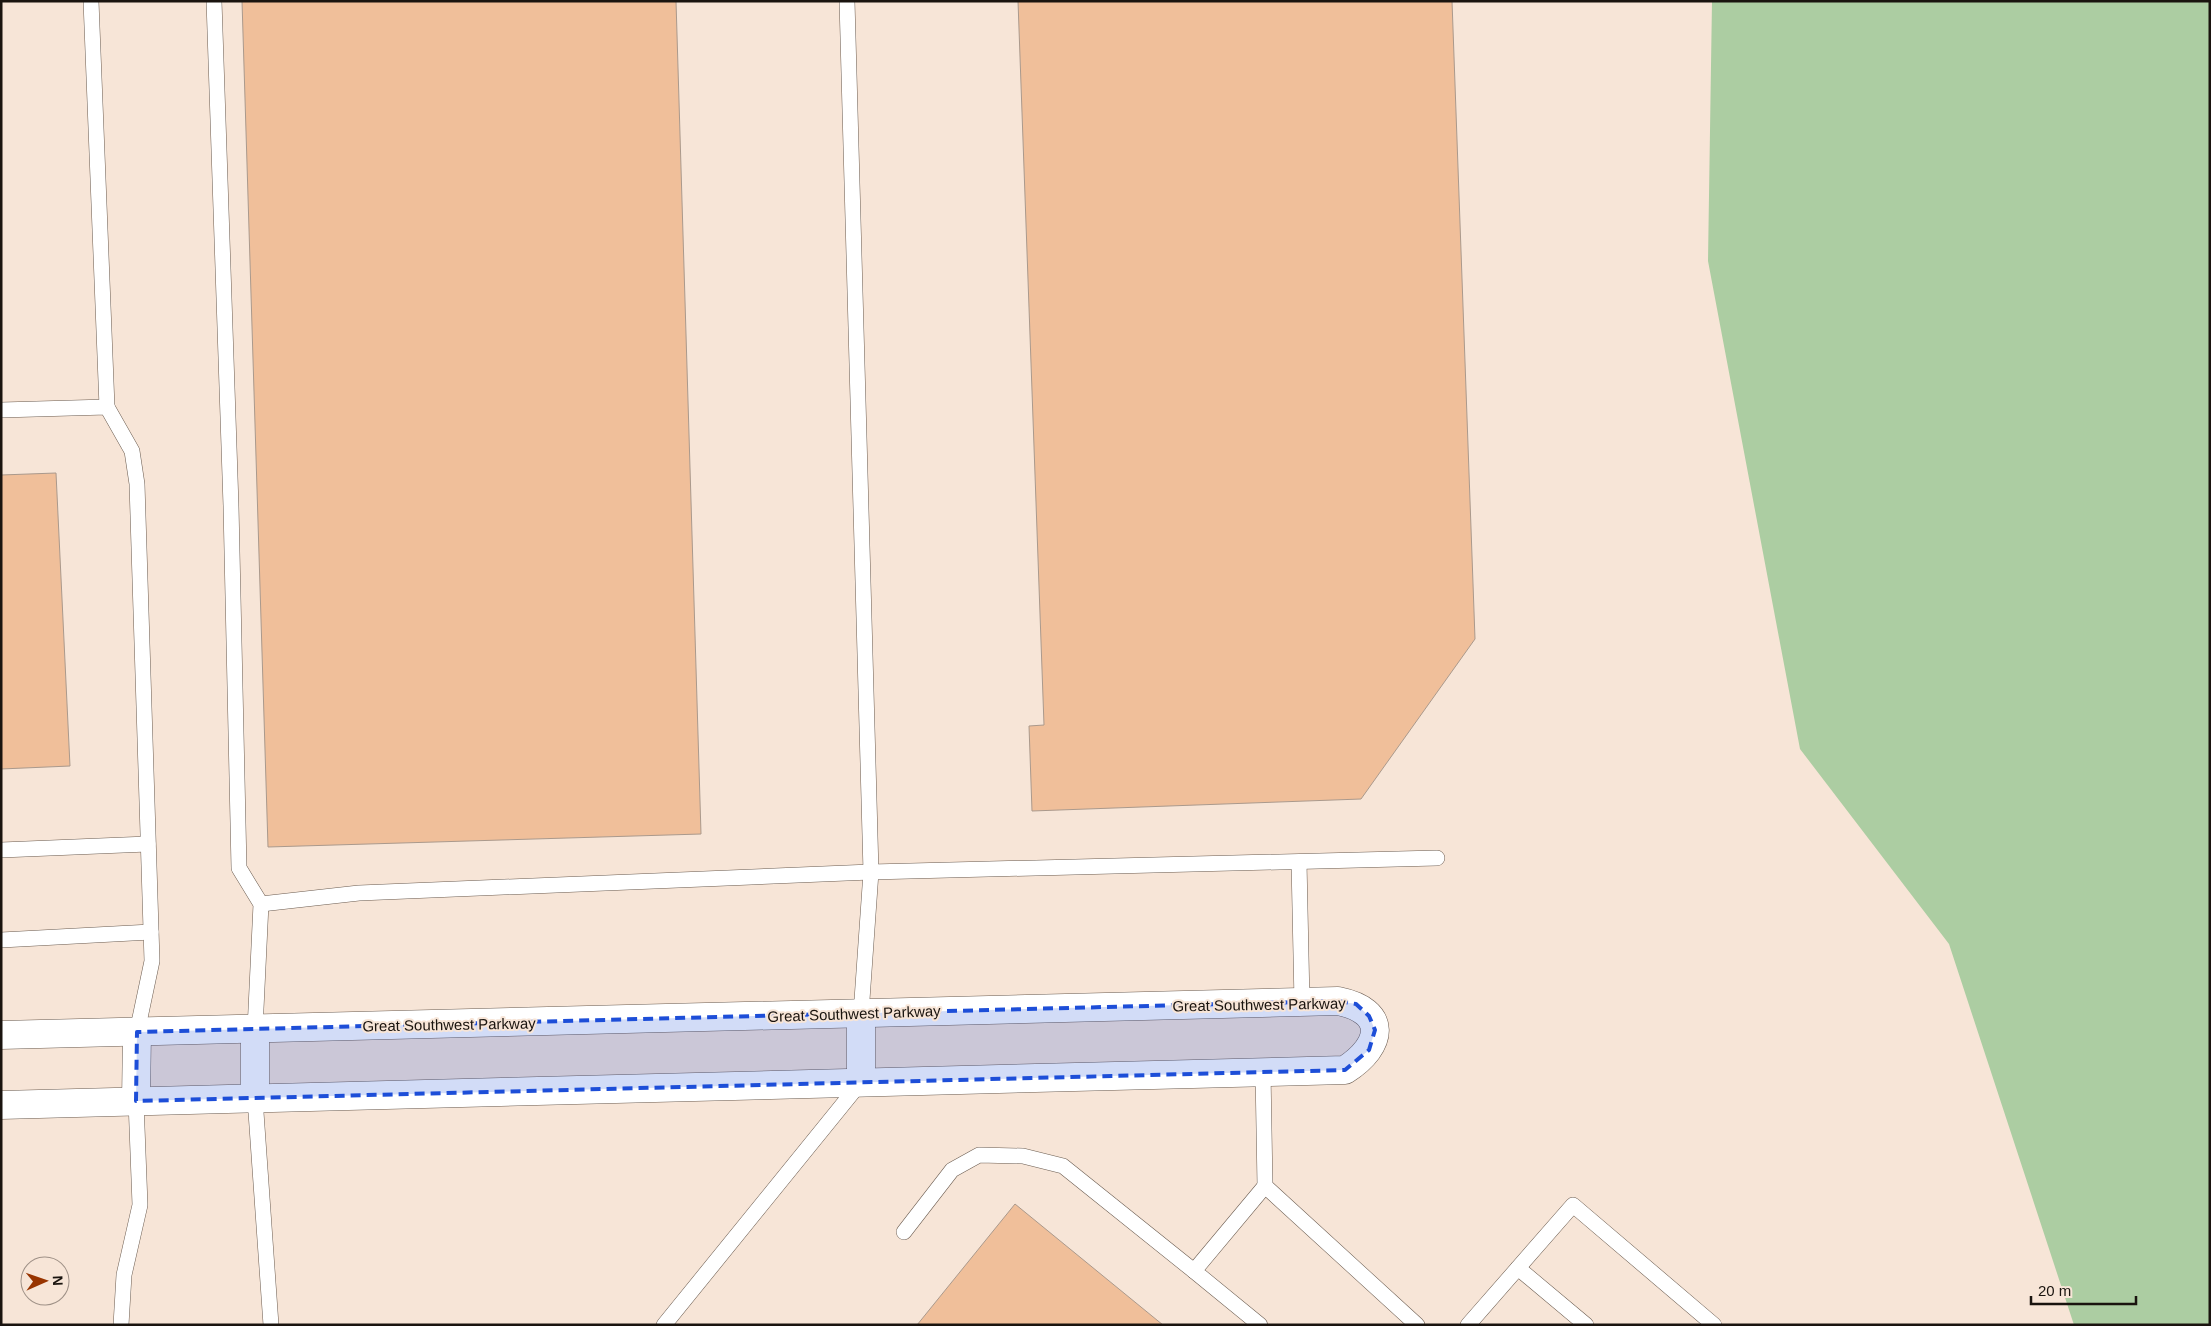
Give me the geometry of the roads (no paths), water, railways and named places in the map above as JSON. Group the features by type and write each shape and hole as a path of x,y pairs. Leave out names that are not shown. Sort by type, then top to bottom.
{"street":[{"name":"Great Southwest Parkway","path":"1,1035 1338,1001 1356,1004 1369,1016 1375,1030 1375,1040 1369,1050 1359,1062 1346,1070 1,1105"},
{"path":"861,1014 861,1082"},
{"path":"255,1030 255,1098"},
{"path":"136,1101 137,1032"}],"lane":[{"path":"91,1 107,407 132,451 137,484 152,961 137,1032"},
{"path":"214,1 231,496 239,868 261,904 255,1030"},
{"path":"847,1 872,872 861,1014"},
{"path":"1,410 107,407"},
{"path":"1,850 148,844"},
{"path":"261,904 359,893 872,872 1437,858"},
{"path":"1299,862 1302,1002"},
{"path":"1,940 151,932"},
{"path":"1194,1272 1265,1186 1263,1072"},
{"path":"664,1325 861,1082"},
{"path":"255,1098 271,1325"},
{"path":"121,1325 124,1275 140,1205 136,1101"},
{"path":"904,1232 952,1170 979,1155 1023,1156 1063,1166 1260,1325"},
{"path":"1265,1186 1417,1325"},
{"path":"1468,1325 1573,1206 1714,1325"},
{"path":"1518,1268 1586,1325"}]}
